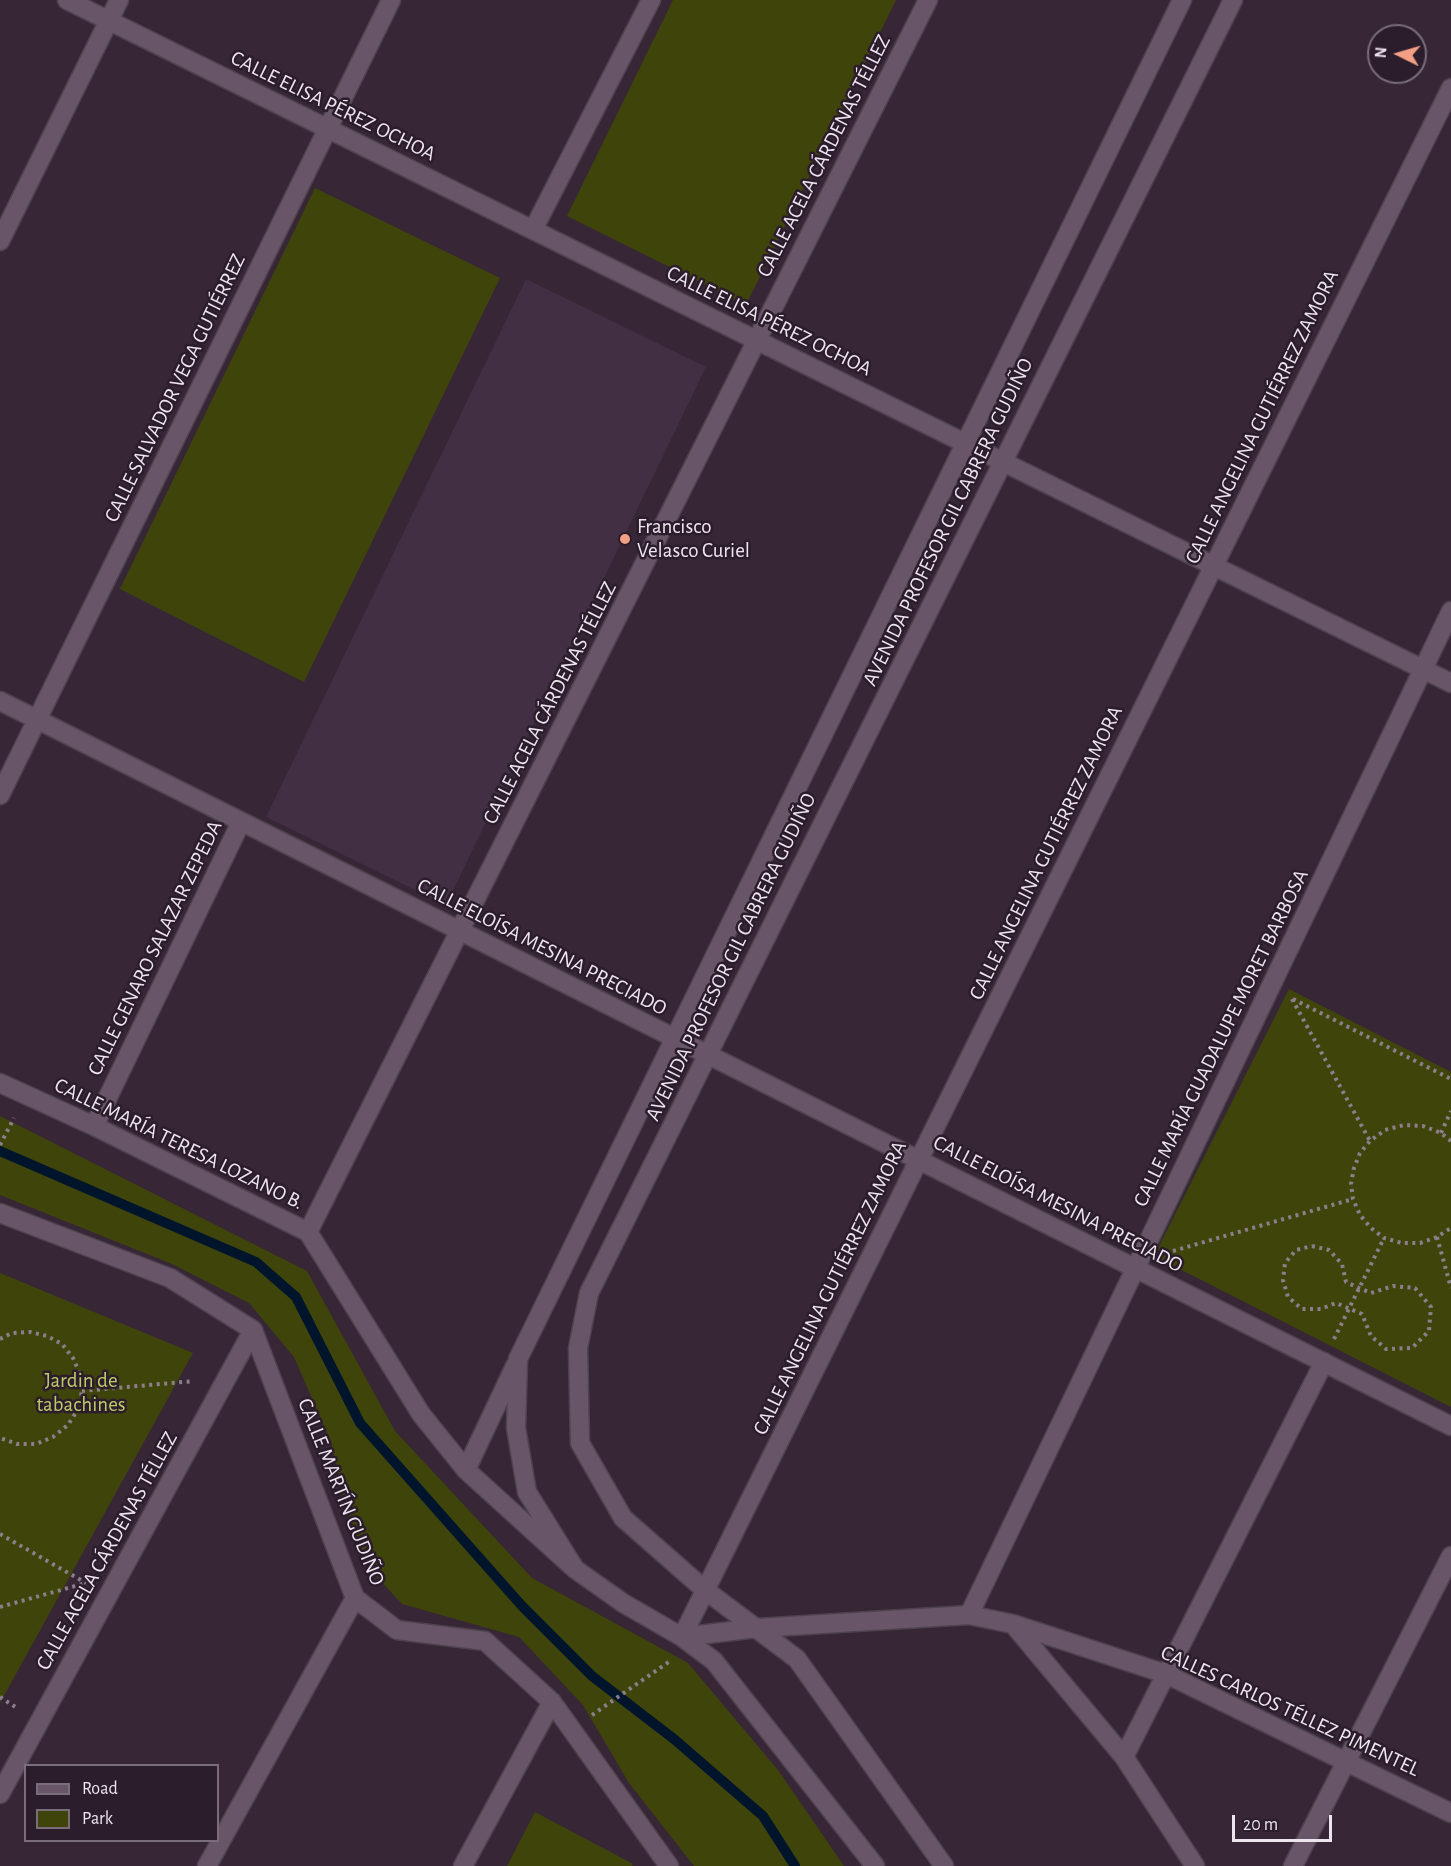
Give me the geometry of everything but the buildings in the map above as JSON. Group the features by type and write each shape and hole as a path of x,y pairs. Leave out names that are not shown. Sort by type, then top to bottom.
{"street":[{"name":"CALLE ELISA PÉREZ OCHOA","path":"67,0 1451,683"},
{"path":"0,241 119,0"},
{"name":"CALLE SALVADOR VEGA GUTIÉRREZ","path":"0,795 391,0"},
{"path":"533,230 651,0"},
{"name":"CALLE ACELA CÁRDENAS TÉLLEZ","path":"308,1232 928,0"},
{"name":"AVENIDA PROFESOR GIL CABRERA GUDIÑO","path":"875,1866 714,1661 682,1637 624,1603 575,1569 466,1470 518,1359 1182,0"},
{"name":"AVENIDA PROFESOR GIL CABRERA GUDIÑO","path":"944,1866 797,1659 705,1590 623,1518 580,1443 578,1348 589,1293 1233,0"},
{"name":"CALLE ANGELINA GUTIÉRREZ ZAMORA","path":"682,1637 1451,88"},
{"name":"CALLE MARÍA GUADALUPE MORET BARBOSA","path":"969,1615 1451,611"},
{"name":"CALLE ELOÍSA MESINA PRECIADO","path":"0,701 1451,1426"},
{"name":"CALLE GENARO SALAZAR ZEPEDA","path":"94,1126 241,822"},
{"name":"CALLE MARÍA TERESA LOZANO B.","path":"0,1083 94,1126 308,1232 421,1414 466,1470"},
{"path":"0,1213 170,1278 253,1330"},
{"name":"CALLE ACELA CÁRDENAS TÉLLEZ","path":"0,1794 253,1330"},
{"name":"CALLE MARTÍN GUDIÑO","path":"253,1330 355,1598 397,1630 485,1641 552,1702 669,1866"},
{"name":"AVENIDA PROFESOR GIL CABRERA GUDIÑO","path":"518,1359 516,1428 527,1492 575,1569"},
{"path":"1124,1757 1324,1362"},
{"path":"1293,1866 1451,1556"},
{"path":"207,1866 355,1598"},
{"name":"CALLES CARLOS TÉLLEZ PIMENTEL","path":"682,1637 757,1628 969,1615 1013,1624 1166,1674 1451,1813"},
{"path":"1013,1624 1124,1757 1195,1866"},
{"path":"463,1866 552,1702"}],"path":[{"path":"1286,1009 1292,998"},
{"path":"1292,998 1451,1079"},
{"path":"1292,998 1370,1141"},
{"path":"1441,1132 1451,1110"},
{"path":"0,1145 15,1118"},
{"path":"1451,1141 1441,1132 1423,1126 1404,1125 1385,1130 1370,1141 1360,1154 1351,1184 1353,1199 1360,1215 1384,1238 1402,1243 1420,1243 1437,1238 1451,1228"},
{"path":"1172,1242 1166,1253 1353,1199"},
{"path":"1334,1340 1384,1238"},
{"path":"1437,1238 1451,1287"},
{"path":"1312,1245 1329,1250 1342,1264 1346,1282 1371,1293 1393,1286 1415,1288 1431,1307 1430,1331 1412,1348 1386,1349 1371,1336 1362,1314 1348,1308 1336,1303 1321,1309 1302,1309 1288,1297 1282,1281 1285,1263 1296,1250 1312,1245"},
{"path":"0,1338 12,1333 30,1332 47,1336 62,1344 73,1358 80,1374 82,1391 78,1409 68,1425 53,1437 36,1444 17,1444 0,1438"},
{"path":"82,1391 194,1381"},
{"path":"0,1533 86,1583 0,1607"},
{"path":"591,1715 677,1655"},
{"path":"0,1696 19,1709"}],"shaded area":[{"path":"526,279 706,367 446,905 266,817"}],"green space":[{"path":"673,0 896,0 746,305 567,216"},
{"path":"315,188 500,278 304,682 120,589"},
{"path":"1289,989 1451,1072 1451,1407 1154,1256"},
{"path":"0,1116 307,1271 395,1431 532,1578 688,1663 778,1770 844,1866 694,1866 629,1783 583,1705 519,1637 402,1604 369,1568 345,1504 331,1442 294,1357 249,1303 172,1264 0,1195"},
{"name":"Jardin de tabachines","path":"0,1273 193,1353 0,1703"},
{"path":"535,1812 633,1864 632,1866 507,1866"}],"waterway":[{"path":"0,1151 256,1262 296,1297 360,1423 522,1606 592,1676 674,1739 763,1816 795,1866"}],"place":[{"name":"Francisco Velasco Curiel","path":"625,539"}]}
